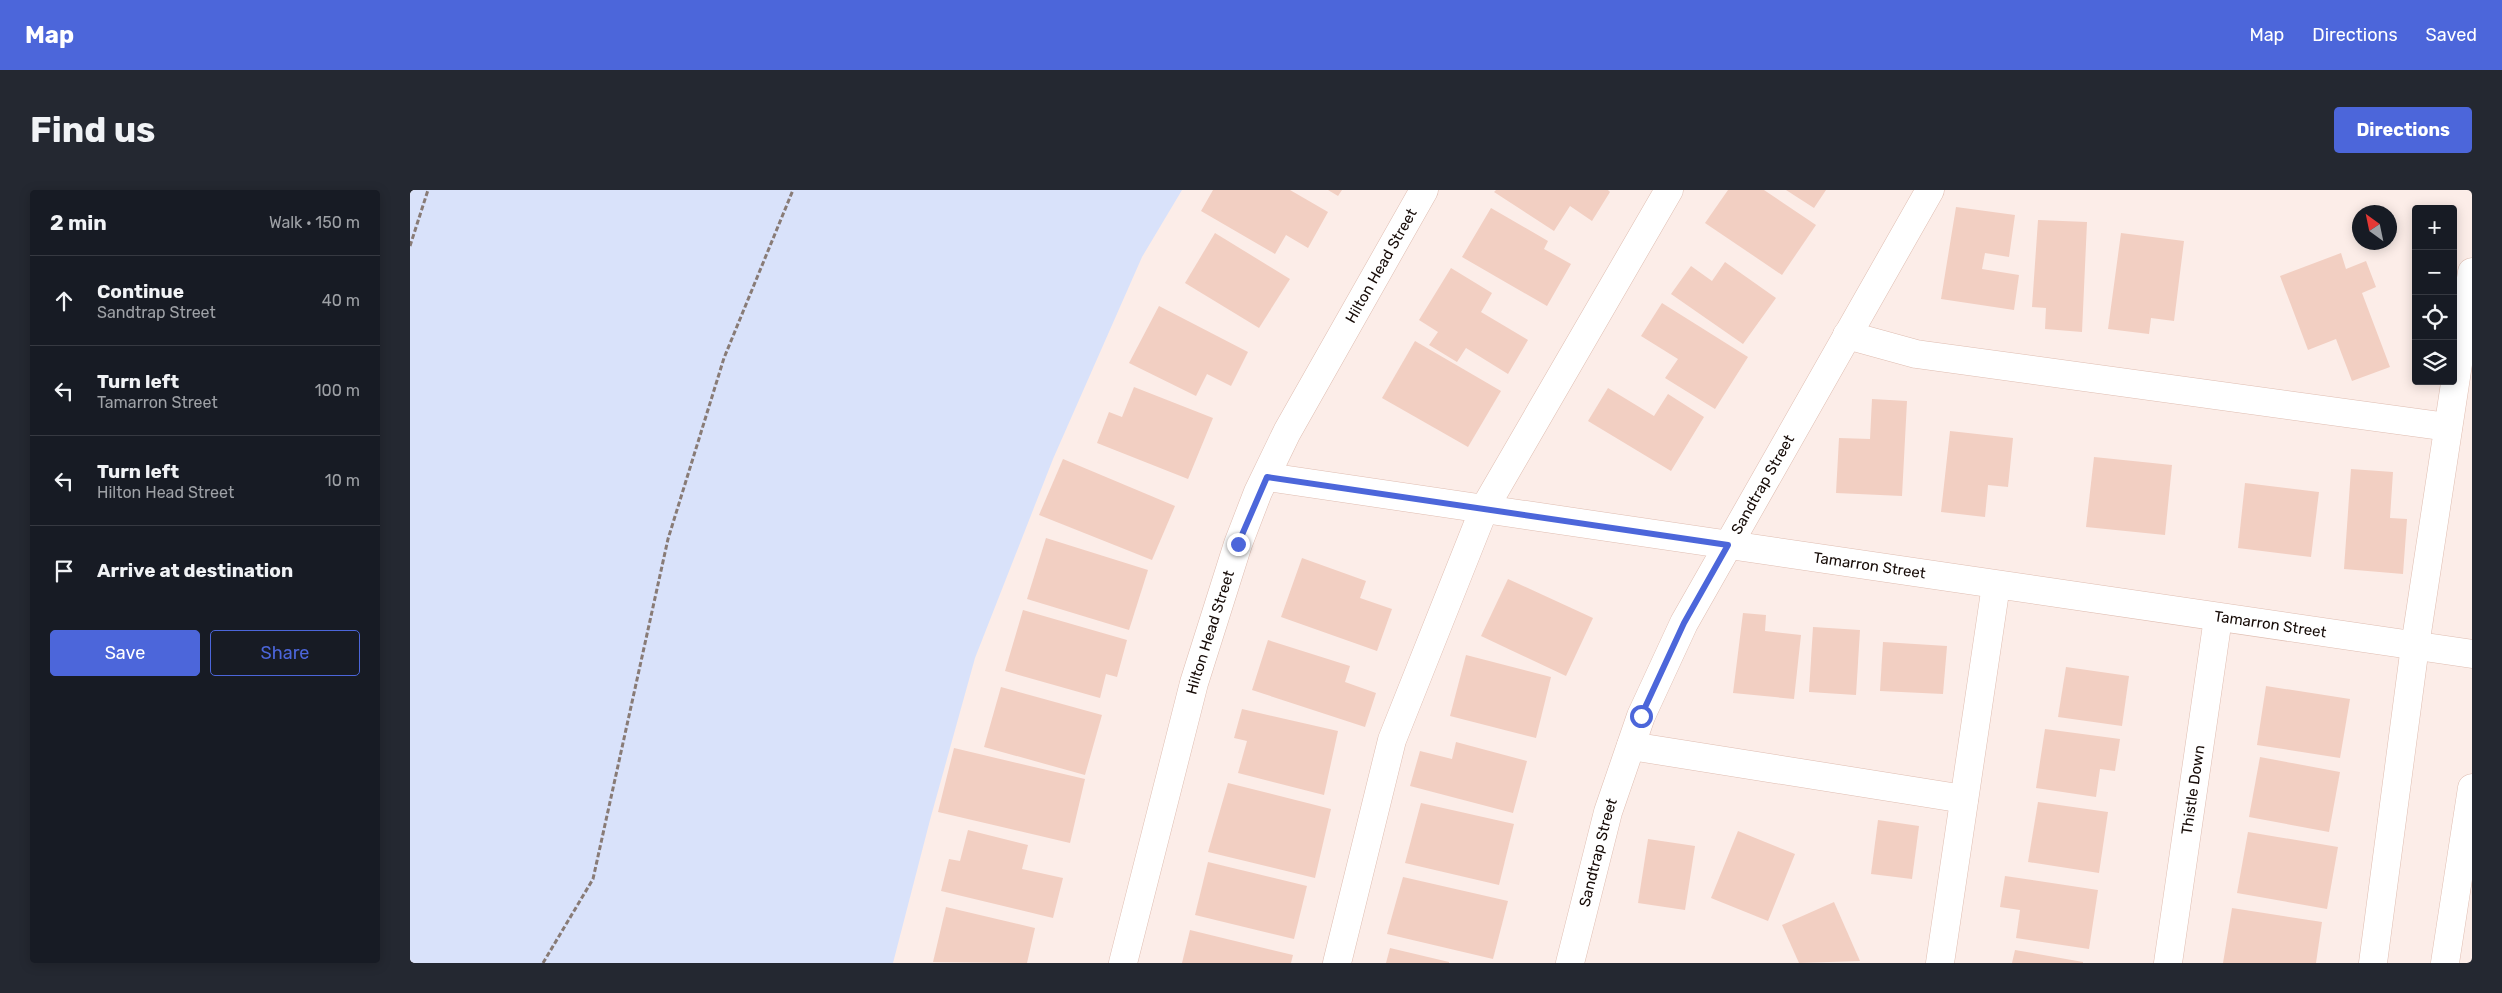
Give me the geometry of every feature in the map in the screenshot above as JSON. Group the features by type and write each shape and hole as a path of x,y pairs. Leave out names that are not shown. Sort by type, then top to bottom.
{"street":[{"name":"Hilton Head Street","path":"1123,963 1194,683 1238,544 1287,432 1424,190"},
{"path":"1338,963 1392,740 1484,509 1669,190"},
{"name":"Sandtrap Street","path":"1570,963 1608,812 1641,716 1684,623 1930,190"},
{"path":"2373,963 2415,646 2472,272"},
{"path":"1847,335 1916,354 2448,427"},
{"name":"Tamarron Street","path":"1267,477 2472,654"},
{"path":"1940,963 1996,585"},
{"name":"Thistle Down","path":"2168,963 2218,618"},
{"path":"1631,746 1964,799"},
{"path":"2445,963 2472,788"}],"path":[{"path":"410,246 428,190"},
{"path":"543,963 593,879 668,539 724,358 793,190"}],"shaded area":[{"path":"410,190 1182,190 1142,257 1053,459 975,658 893,963 410,963"}],"building":[{"path":"1213,190 1290,190 1328,212 1308,248 1286,235 1275,254 1201,211"},
{"path":"1328,190 1342,190 1338,196"},
{"path":"1496,190 1608,190 1610,192 1592,221 1570,206 1554,231 1494,192"},
{"path":"1728,190 1764,190 1816,225 1782,275 1705,223"},
{"path":"1786,190 1826,190 1814,208"},
{"path":"1956,207 2015,215 2009,257 1985,253 1982,269 2019,275 2014,310 1941,299"},
{"path":"1491,208 1548,241 1544,249 1571,264 1547,306 1462,257"},
{"path":"2038,220 2087,222 2082,332 2045,329 2046,308 2032,307"},
{"path":"1215,233 1290,279 1259,328 1185,283"},
{"path":"2121,233 2184,241 2174,321 2151,318 2149,334 2108,329"},
{"path":"2341,253 2346,269 2366,261 2376,287 2362,293 2390,367 2352,381 2336,339 2308,350 2280,276"},
{"path":"1725,262 1776,298 1743,344 1671,294 1691,266 1712,281"},
{"path":"1451,268 1492,293 1481,312 1528,340 1508,374 1466,348 1457,362 1429,345 1438,332 1419,320"},
{"path":"1662,303 1748,357 1715,409 1665,378 1678,359 1641,336"},
{"path":"1159,306 1248,352 1231,386 1207,374 1196,396 1129,363"},
{"path":"1415,341 1501,391 1468,447 1382,398"},
{"path":"1134,387 1213,418 1188,479 1097,443 1109,412 1122,417"},
{"path":"1608,388 1654,416 1668,394 1704,417 1671,471 1588,421"},
{"path":"1872,399 1907,401 1902,496 1836,493 1839,438 1870,439"},
{"path":"1950,431 2013,438 2008,487 1988,485 1985,517 1941,512"},
{"path":"2094,457 2172,465 2165,535 2086,527"},
{"path":"1063,459 1175,506 1152,560 1039,515"},
{"path":"2351,469 2393,472 2390,518 2407,519 2403,574 2344,569"},
{"path":"2245,483 2319,492 2311,557 2238,548"},
{"path":"1046,538 1148,570 1129,630 1027,599"},
{"path":"1302,558 1366,581 1360,598 1392,609 1377,651 1281,617"},
{"path":"1508,579 1593,618 1566,676 1481,636"},
{"path":"1023,610 1127,640 1117,677 1106,674 1100,698 1005,671"},
{"path":"1743,613 1766,615 1765,631 1801,635 1794,699 1733,693"},
{"path":"1813,627 1860,630 1856,695 1809,692"},
{"path":"1268,640 1350,666 1345,682 1376,693 1365,727 1252,690"},
{"path":"1883,642 1947,646 1943,694 1880,691"},
{"path":"1466,655 1551,677 1536,738 1450,716"},
{"path":"2066,667 2129,676 2122,726 2058,717"},
{"path":"2266,686 2350,699 2340,758 2257,745"},
{"path":"1001,687 1102,715 1085,775 984,747"},
{"path":"1242,709 1338,731 1324,795 1238,773 1247,741 1234,738"},
{"path":"2045,729 2120,739 2115,771 2100,769 2096,797 2036,788"},
{"path":"1456,742 1527,761 1513,813 1410,786 1420,751 1452,759"},
{"path":"954,748 1085,779 1070,843 938,812"},
{"path":"2260,757 2340,772 2329,832 2249,817"},
{"path":"1228,783 1331,809 1315,878 1208,852"},
{"path":"2038,802 2108,812 2099,873 2028,862"},
{"path":"1421,803 1514,824 1499,885 1405,863"},
{"path":"1878,820 1919,826 1912,879 1871,874"},
{"path":"968,830 1028,845 1022,869 1063,878 1053,918 941,891 949,859 960,861"},
{"path":"1738,831 1795,854 1768,921 1711,898"},
{"path":"2248,832 2338,847 2327,909 2237,893"},
{"path":"1648,839 1695,846 1685,910 1638,903"},
{"path":"1208,862 1307,886 1294,939 1195,915"},
{"path":"2005,876 2098,890 2089,949 2016,938 2020,910 2000,907"},
{"path":"1403,877 1508,901 1493,959 1387,934"},
{"path":"1834,902 1860,961 1799,963 1782,925"},
{"path":"946,907 1035,928 1027,963 933,962"},
{"path":"2232,908 2322,922 2316,963 2223,963"},
{"path":"1190,930 1293,955 1291,963 1182,963"},
{"path":"1390,948 1449,962 1449,963 1386,963"},
{"path":"2015,950 2083,962 2083,963 2012,963"}],"route":[{"path":"1238,544 1258,492 1267,477 1728,545 1684,623 1641,716"}]}
